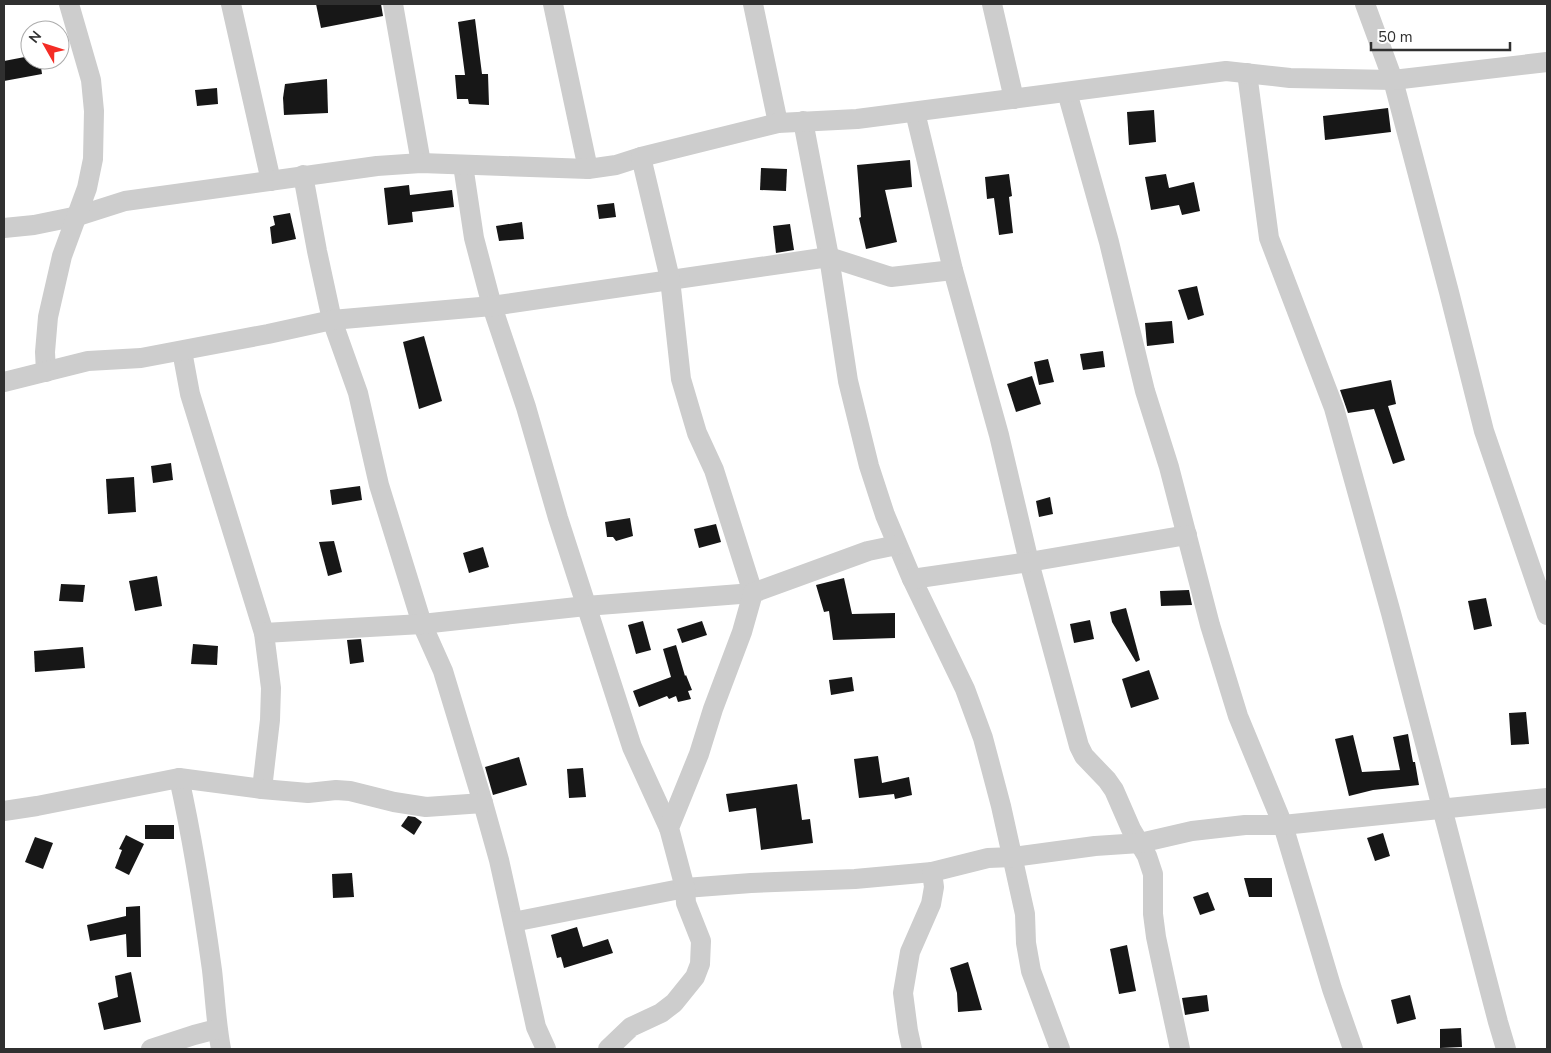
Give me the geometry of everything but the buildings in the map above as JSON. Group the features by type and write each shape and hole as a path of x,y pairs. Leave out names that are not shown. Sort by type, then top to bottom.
{"street":[{"path":"46,372 45,352 48,317 62,256 87,188 93,159 94,111 92,80 69,4"},
{"path":"231,4 271,181"},
{"path":"393,4 421,163"},
{"path":"553,4 588,169"},
{"path":"753,4 778,123"},
{"path":"992,4 1014,99"},
{"path":"1365,4 1393,80 1450,292 1484,431 1547,615"},
{"path":"4,228 34,225 78,216 125,201 377,166 421,163 588,169 616,165 778,123 857,119 1226,71 1290,78 1393,80 1547,62"},
{"path":"1247,73 1269,238 1334,408 1506,1049"},
{"path":"1067,92 1109,242 1145,391 1169,467 1210,625 1238,716 1283,825 1332,989 1353,1049"},
{"path":"915,112 953,270 999,435 1029,562 1079,746 1084,756 1114,790 1131,829 1147,856 1153,874 1153,914 1156,937 1180,1049"},
{"path":"803,121 829,257 848,381 869,466 897,545 965,689 983,738 1013,857 1025,914 1026,943 1031,971 1060,1049"},
{"path":"641,157 670,279 680,379 698,433 714,470 753,593 742,632 713,709 699,754 669,828"},
{"path":"463,165 474,238 492,306 526,407 558,518 632,748 669,828 685,888 686,903 701,940 700,964 694,977 674,1003 660,1013 631,1027 608,1049"},
{"path":"303,175 332,320 358,394 380,486 422,624 442,671 483,803 499,860 536,1027 546,1049"},
{"path":"4,382 88,361 141,358 332,320 492,306 829,257 891,277 953,270"},
{"path":"182,351 190,394 264,633 270,688 270,720 262,789"},
{"path":"912,579 1029,562 1187,535"},
{"path":"264,633 422,624 586,606 753,593 868,551 897,545"},
{"path":"4,811 179,778 308,793 336,790 350,791 426,807 483,803"},
{"path":"179,778 200,886 221,1049"},
{"path":"513,922 685,888 863,878 932,872 988,858 1013,857 1095,846 1140,844 1192,831 1245,824 1283,825 1547,798"},
{"path":"912,1049 903,993 910,952 931,904 934,887 932,872"},
{"path":"150,1049 217,1029"}]}
